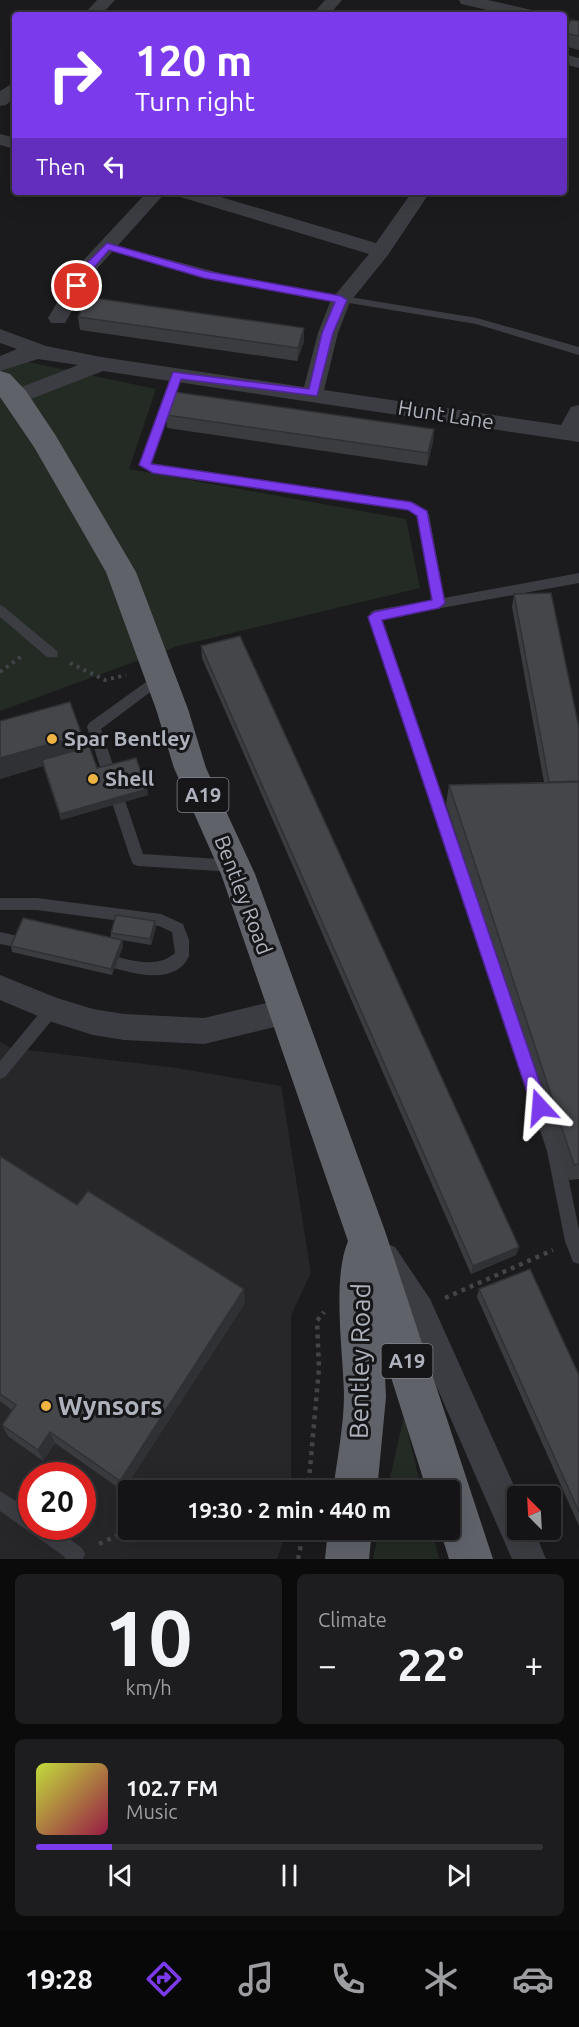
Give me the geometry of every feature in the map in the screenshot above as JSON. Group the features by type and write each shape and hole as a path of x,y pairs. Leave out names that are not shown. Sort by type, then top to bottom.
{"highway":[{"name":"Bentley Road","path":"8,388 46,442 121,572 190,768 234,866 287,1011 365,1231 445,1480"},
{"name":"Bentley Road","path":"356,1480 365,1396 361,1286 365,1231"},
{"name":"Bentley Road","path":"460,1526 471,1559"},
{"path":"347,1559 349,1540"}],"street":[{"path":"94,12 107,0"},
{"path":"323,12 334,0"},
{"path":"467,0 517,12"},
{"path":"0,101 12,90"},
{"path":"58,318 86,269 154,195"},
{"path":"194,195 381,250"},
{"path":"313,394 328,333 341,300 381,250 419,195"},
{"name":"Hunt Lane","path":"0,336 39,350 101,364 313,394 573,435"},
{"path":"0,364 21,353 39,350"},
{"path":"8,388 101,364"},
{"path":"573,435 579,412"},
{"path":"0,987 52,1009 93,1022 174,1031 204,1031 287,1011"},
{"name":"Bentley Road","path":"365,1231 419,1310 529,1559"}],"lane":[{"path":"107,246 204,274 341,300 477,321 579,351"},
{"path":"177,375 145,465 153,469 411,506 423,514 439,603"},
{"path":"579,578 374,617 555,1151 573,1241 579,1256"},
{"path":"0,610 52,654"},
{"path":"158,672 94,727 138,860 234,866"},
{"path":"0,904 37,904 160,920 178,928 184,950 176,964 159,969 88,956"},
{"path":"0,938 44,947"},
{"path":"0,1072 52,1009"},
{"path":"0,1500 18,1512"},
{"path":"54,1540 75,1557"}],"path":[{"path":"52,654 105,680 158,672"},
{"path":"419,1310 573,1241"},
{"path":"309,1480 319,1368 316,1321 337,1295 361,1286"},
{"path":"75,1557 118,1536"},
{"path":"298,1559 303,1540"}],"shaded area":[{"path":"0,356 156,389 129,469 406,519 420,588 178,646 0,711"},
{"path":"0,1042 11,1048 177,1068 281,1086 311,1273 291,1315 291,1480 118,1480 118,1540 284,1540 277,1559 0,1559"},
{"path":"404,1416 419,1480 389,1480"},
{"path":"377,1540 434,1540 439,1559 373,1559"}],"building":[{"path":"571,20 579,21 579,36 567,34 567,26"},
{"path":"87,297 304,328 298,348 78,317"},
{"path":"175,392 434,429 428,453 166,415"},
{"path":"551,593 579,728 579,781 549,782 514,594"},
{"path":"240,636 519,1247 473,1266 201,646"},
{"path":"70,702 82,735 0,758 0,721"},
{"path":"88,743 97,768 136,758 147,789 60,814 42,760 84,748 83,744"},
{"path":"579,782 579,1164 574,1165 449,785"},
{"path":"116,915 155,921 150,939 111,933"},
{"path":"23,918 122,940 111,969 11,946"},
{"path":"0,1156 77,1205 88,1191 244,1289 121,1480 50,1432 38,1450 2,1425 16,1405 0,1394"},
{"path":"530,1269 579,1375 579,1512 479,1289"}],"place":[{"name":"Spar Bentley","path":"52,739"},
{"name":"Shell","path":"93,779"},
{"name":"Wynsors","path":"46,1406"}],"route":[{"path":"77,286 86,269 107,246 246,284 341,300 328,333 313,394 177,375 145,465 153,469 257,482 411,506 423,514 439,603 374,617 540,1107"}]}
